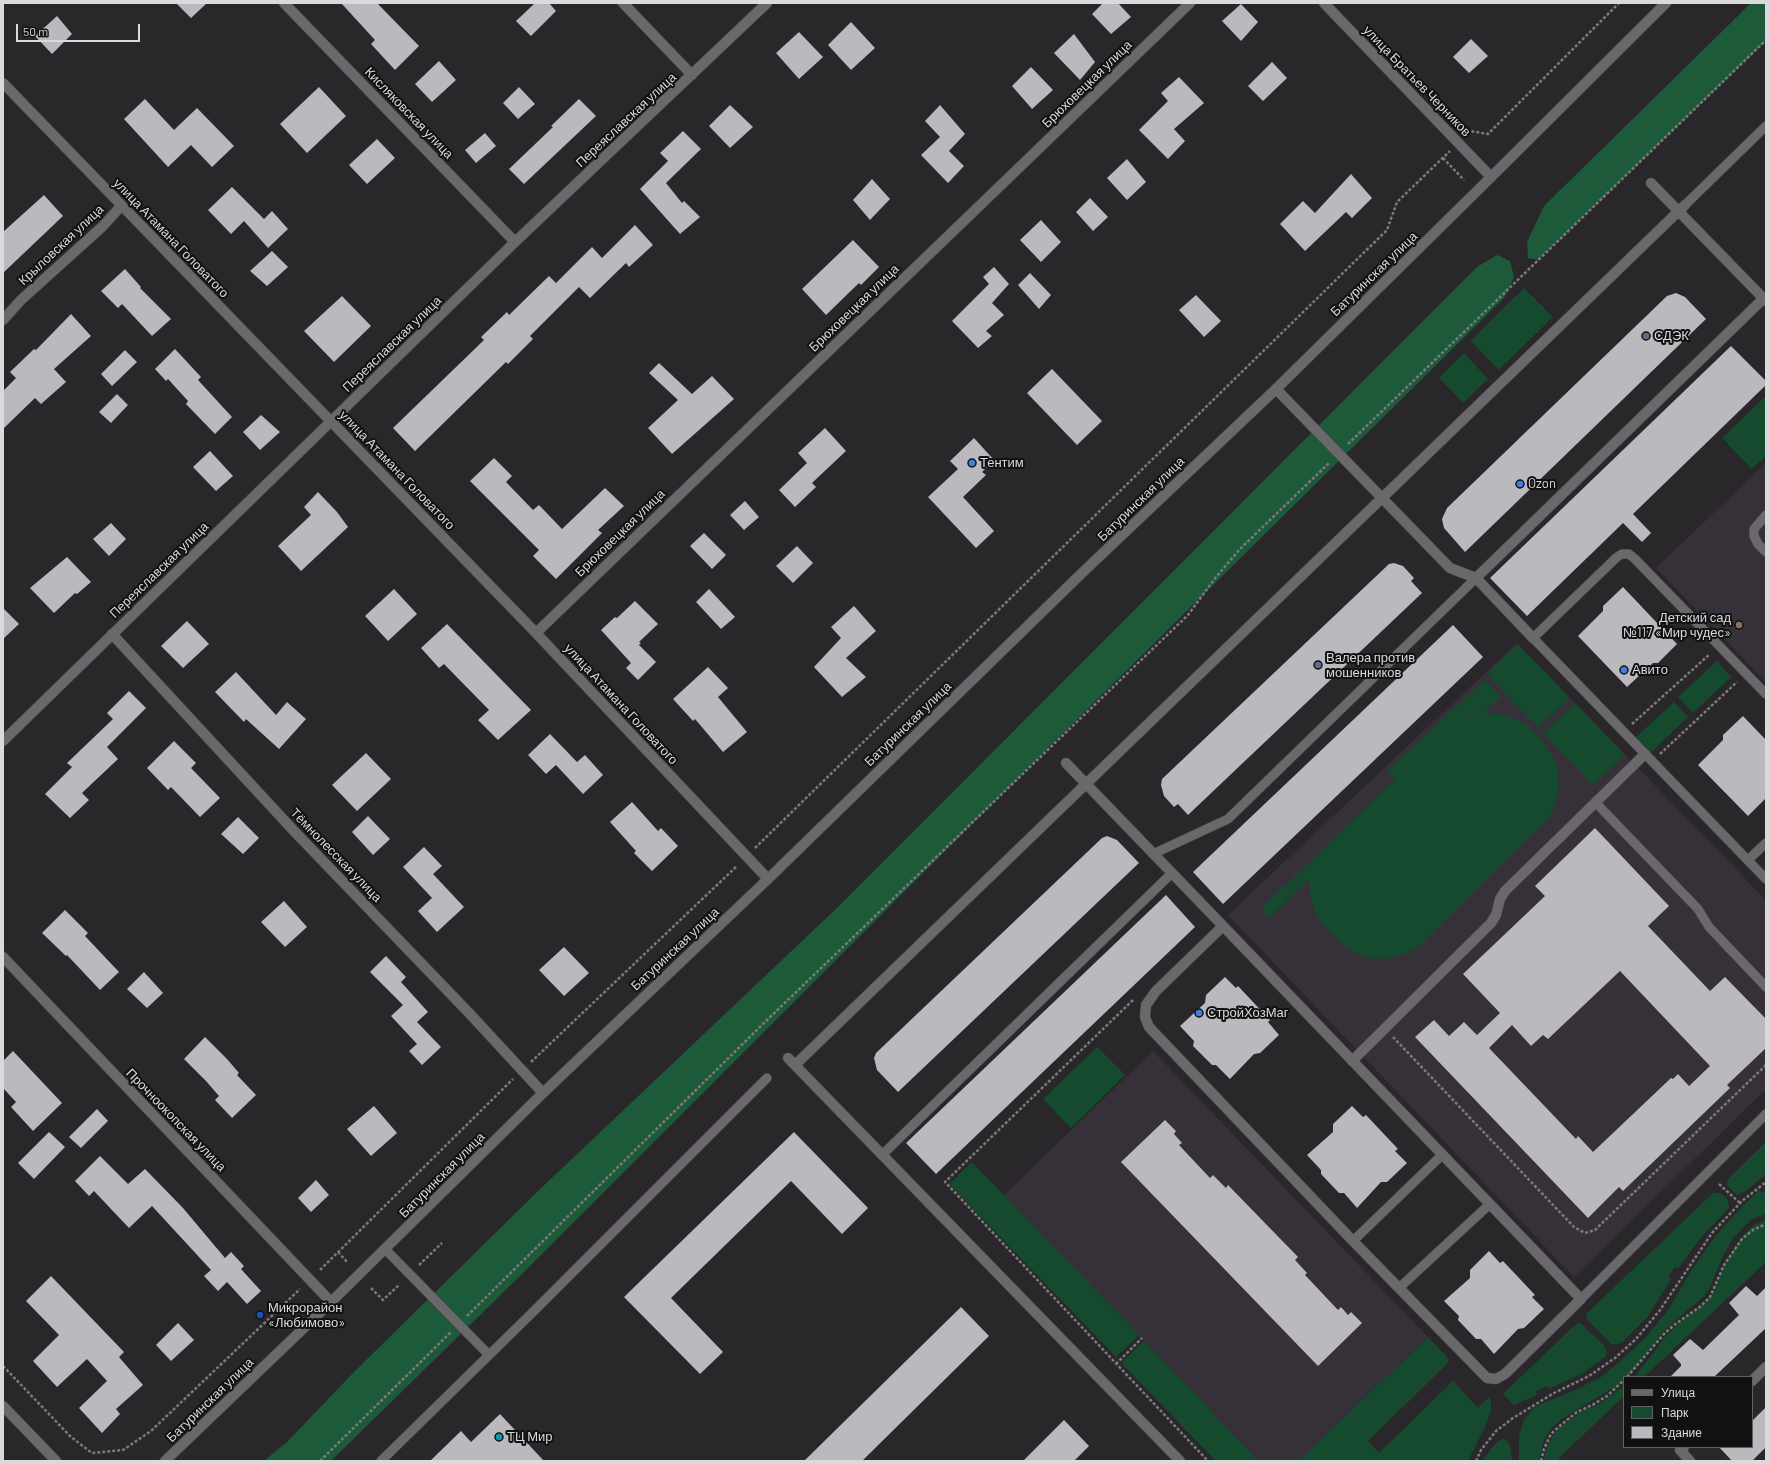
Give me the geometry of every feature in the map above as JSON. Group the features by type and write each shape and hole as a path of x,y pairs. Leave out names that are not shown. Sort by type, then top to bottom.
{"street":[{"name":"Кисляковская улица","path":"284,3 515,242"},
{"path":"623,3 692,75"},
{"name":"Переяславская улица","path":"3,741 515,242 767,3"},
{"name":"Брюховецкая улица","path":"536,633 1190,3"},
{"name":"улица Братьев Черников","path":"1324,3 1492,177"},
{"name":"Батуринская улица","path":"165,1461 331,1302 543,1093 768,879 1078,577 1276,389 1492,177 1666,3"},
{"name":"улица Атамана Головатого","path":"3,83 536,633 768,879"},
{"path":"1476,578 1765,300 1682,208 1651,183"},
{"name":"Крыловская улица","path":"3,320 21,300 103,226 121,206"},
{"path":"795,1065 1087,785 1682,208"},
{"path":"1276,389 1450,568 1476,578 1533,638"},
{"name":"Тёмнолесская улица","path":"112,634 289,826 470,1014 543,1093"},
{"path":"1352,1061 1491,923 1496,915 1500,899 1505,891 1596,803 1649,758"},
{"path":"1066,763 1223,926 1442,1155 1581,1299 1505,1374 1496,1379 1487,1378 1353,1241 1148,1027 1145,1017 1146,1005 1149,1000 1156,991 1223,926"},
{"name":"Прочноокопская улица","path":"3,957 331,1302"},
{"path":"788,1058 1180,1461"},
{"path":"1753,1380 1766,1368"},
{"path":"3,1406 56,1461"},
{"path":"1682,1449 1690,1461"}],"lane":[{"path":"1682,208 1766,126"},
{"path":"1766,515 1754,529 1754,536 1758,544 1766,552"},
{"path":"1766,694 1629,554 1617,556 1533,638 1766,879"},
{"path":"1153,854 1228,819 1476,578"},
{"path":"1596,803 1698,909 1709,927 1766,986"},
{"path":"1748,860 1766,843"},
{"path":"882,1155 1172,873"},
{"path":"381,1461 489,1356 767,1078"},
{"path":"1581,1299 1766,1114"},
{"path":"1353,1241 1442,1155"},
{"path":"1399,1288 1490,1204"},
{"path":"385,1249 489,1356"}],"path":[{"path":"320,1270 522,1071 747,857 1387,230 1396,202 1470,131 1488,134 1619,3"},
{"path":"320,1461 767,1020 1188,615 1216,577 1240,549 1766,40"},
{"path":"1442,158 1464,180"},
{"path":"1624,732 1719,645"},
{"path":"1649,758 1746,674"},
{"path":"1137,996 945,1182 1208,1461"},
{"path":"1384,1028 1569,1221 1585,1234 1595,1230 1766,1065"},
{"path":"1476,1461 1481,1450 1496,1431 1513,1418 1554,1393 1590,1376 1615,1358 1636,1339 1660,1310 1712,1233 1740,1203 1766,1182"},
{"path":"1720,1184 1740,1203"},
{"path":"1628,1376 1669,1329 1701,1306 1710,1297 1724,1265 1742,1239 1753,1230 1766,1224"},
{"path":"419,1265 442,1243"},
{"path":"338,1252 347,1262"},
{"path":"371,1288 383,1300 400,1284"},
{"path":"3,1366 71,1437 92,1453 123,1450 151,1431 302,1287"},
{"path":"1116,1364 1142,1338"},
{"path":"1541,1461 1544,1449 1551,1434 1577,1412 1607,1396 1623,1381"}],"shaded area":[{"name":"Детский сад №117 «Мир чудес»","path":"1766,463 1766,682 1656,568"},
{"path":"1517,643 1766,900 1766,1089 1574,1277 1228,915"},
{"path":"1153,1051 1428,1337 1298,1461 1259,1461 1004,1195"}],"green space":[{"path":"1751,3 1766,3 1766,41 1538,260 1528,258 1527,242 1544,206"},
{"path":"1497,255 1510,261 1514,277 1505,297 1040,756 524,1272 331,1461 264,1461 287,1442 354,1372 536,1193 839,906 1477,267"},
{"path":"1524,288 1553,317 1499,370 1471,341"},
{"path":"1464,353 1488,379 1463,403 1439,378"},
{"path":"1766,396 1766,456 1752,469 1722,438"},
{"path":"1518,645 1570,698 1538,728 1487,674"},
{"path":"1717,661 1731,677 1693,713 1678,697"},
{"path":"1485,680 1501,697 1484,712 1505,715 1526,724 1541,739 1554,758 1558,768 1559,790 1554,808 1547,820 1420,945 1409,953 1383,959 1369,958 1356,953 1342,944 1320,921 1314,911 1309,889 1310,878 1269,918 1261,909 1395,779 1388,770"},
{"path":"1674,702 1688,717 1650,753 1635,738"},
{"path":"1575,703 1625,755 1593,785 1543,733"},
{"path":"1097,1047 1125,1075 1071,1128 1043,1099"},
{"path":"1766,1142 1766,1174 1746,1191 1737,1195 1727,1186 1728,1179"},
{"path":"972,1162 1139,1335 1116,1357 949,1184"},
{"path":"1759,1190 1762,1193 1766,1190 1766,1214 1752,1219 1734,1237 1723,1256 1710,1287 1704,1296 1668,1327 1631,1373 1628,1376 1623,1376 1623,1381 1561,1419 1551,1429 1544,1440 1539,1461 1519,1461 1519,1435 1524,1420 1531,1411 1538,1405 1571,1392 1601,1377 1646,1337 1668,1310 1692,1269 1714,1238"},
{"path":"1713,1193 1719,1193 1726,1197 1729,1208 1700,1239 1678,1269 1675,1267 1668,1277 1671,1279 1648,1316 1622,1342 1616,1345 1611,1344 1587,1319 1586,1314"},
{"path":"1766,1219 1766,1262 1645,1376 1635,1376 1663,1339 1678,1324 1704,1303 1714,1291 1726,1263 1735,1247 1743,1235 1753,1226"},
{"path":"1580,1323 1604,1345 1607,1352 1606,1356 1583,1373 1549,1389 1548,1386 1536,1391 1537,1395 1514,1405 1503,1394 1576,1324"},
{"path":"1428,1337 1447,1357 1449,1362 1368,1441 1379,1453 1453,1381 1478,1408 1489,1397 1491,1401 1491,1410 1486,1425 1468,1461 1298,1461"},
{"path":"1144,1341 1259,1461 1216,1461 1121,1363"},
{"path":"1623,1387 1623,1397 1558,1459 1560,1461 1543,1461 1547,1447 1558,1429 1580,1412 1599,1404"},
{"path":"1502,1439 1505,1439 1510,1445 1512,1461 1482,1461 1494,1445"}],"building":[{"path":"176,3 207,3 191,18"},
{"path":"341,3 377,3 419,46 395,70 371,44 375,40"},
{"path":"535,3 549,3 556,11 531,36 516,21"},
{"path":"1103,3 1118,3 1131,17 1111,34 1092,14"},
{"path":"1241,4 1258,22 1241,41 1222,21"},
{"path":"57,16 72,34 52,54 35,36"},
{"path":"851,22 875,48 851,70 828,45"},
{"path":"799,32 823,57 799,79 776,53"},
{"path":"1074,34 1095,62 1080,80 1054,53"},
{"path":"1471,39 1488,56 1469,73 1453,57"},
{"path":"439,61 456,80 432,102 415,84"},
{"path":"1272,62 1287,78 1263,101 1248,86"},
{"path":"1031,67 1053,90 1032,109 1012,86"},
{"path":"1179,77 1204,103 1174,129 1185,141 1168,159 1139,130 1168,101 1161,93"},
{"path":"319,87 346,116 307,153 280,124"},
{"path":"519,87 535,104 518,119 503,103"},
{"path":"145,99 174,130 197,108 234,146 212,167 191,145 168,167 124,119"},
{"path":"579,99 596,116 524,184 509,169 553,127 551,126"},
{"path":"730,105 753,127 730,148 709,126"},
{"path":"940,105 965,134 949,151 964,166 948,183 921,155 940,137 925,121"},
{"path":"683,131 701,149 666,183 682,203 684,201 700,217 680,234 640,189 668,161 660,153"},
{"path":"485,133 496,146 476,163 465,150"},
{"path":"377,139 395,158 367,184 349,165"},
{"path":"1127,159 1146,182 1127,200 1107,178"},
{"path":"1351,174 1372,198 1352,218 1346,212 1305,251 1280,224 1303,201 1315,213"},
{"path":"872,179 890,199 870,220 853,200"},
{"path":"232,187 264,219 272,211 288,229 268,248 244,221 231,234 208,210"},
{"path":"44,195 63,216 3,273 3,232"},
{"path":"1090,198 1108,217 1093,231 1076,212"},
{"path":"1041,220 1061,242 1041,262 1020,240"},
{"path":"635,225 653,245 629,267 626,263 590,298 579,287 530,336 533,339 508,364 506,362 415,451 393,428 484,340 481,337 507,312 509,315 549,276 556,283 592,247 602,258"},
{"path":"853,240 879,267 861,285 859,283 826,315 802,289"},
{"path":"272,251 288,267 267,286 250,271"},
{"path":"994,267 1009,284 992,303 1004,315 986,331 992,336 978,348 952,321 989,284 983,277"},
{"path":"125,269 141,287 140,288 171,319 152,336 122,304 118,308 101,291"},
{"path":"1030,273 1051,295 1039,309 1018,285"},
{"path":"1676,293 1685,297 1706,319 1465,552 1444,528 1442,519 1447,508 1667,296"},
{"path":"1196,295 1221,321 1204,337 1179,310"},
{"path":"342,296 371,326 334,362 304,331"},
{"path":"71,314 91,336 54,369 66,382 41,404 35,398 3,429 3,391 16,378 10,372 34,349 36,350"},
{"path":"1731,346 1766,381 1766,385 1633,514 1651,533 1642,542 1623,523 1527,616 1490,578"},
{"path":"175,349 201,377 198,380 232,417 215,434 186,404 188,401 168,379 166,381 155,369"},
{"path":"125,350 137,362 112,386 101,374"},
{"path":"659,363 692,394 712,376 734,399 672,454 648,428 678,400 649,373"},
{"path":"1052,369 1102,421 1077,445 1027,393"},
{"path":"117,394 128,405 111,423 99,412"},
{"path":"261,415 280,432 260,450 243,432"},
{"path":"825,428 846,451 812,483 816,487 795,507 779,490 807,463 798,453"},
{"path":"974,438 994,460 982,472 986,475 963,497 994,531 976,548 928,497 958,469 950,461"},
{"path":"210,451 233,476 216,491 193,467"},
{"path":"494,458 512,476 506,482 533,510 539,505 562,529 605,488 624,506 598,530 602,533 556,579 533,556 539,550 470,481"},
{"path":"318,492 337,512 348,527 301,571 278,546 311,515 304,507"},
{"path":"745,501 759,517 744,530 730,515"},
{"path":"111,523 126,539 109,556 93,539"},
{"path":"704,533 726,555 712,569 690,546"},
{"path":"797,546 813,563 793,583 776,566"},
{"path":"67,557 91,582 77,594 75,593 54,613 30,588"},
{"path":"1394,563 1403,566 1414,578 1411,581 1422,593 1188,815 1178,804 1174,807 1164,796 1161,785 1162,779 1389,564"},
{"path":"1623,587 1677,644 1658,663 1653,663 1627,687 1578,636 1603,611 1603,606"},
{"path":"394,589 417,614 388,641 365,616"},
{"path":"709,589 735,617 721,629 696,602"},
{"path":"635,601 658,624 639,642 641,643 639,645 656,662 638,680 626,668 631,663 601,630 615,617 617,618"},
{"path":"854,606 876,631 846,658 866,677 842,697 814,667 841,638 831,627"},
{"path":"3,608 19,624 3,639"},
{"path":"187,621 209,644 183,668 161,646"},
{"path":"447,624 531,710 498,740 478,720 489,710 444,664 439,668 421,648"},
{"path":"1453,625 1483,657 1223,904 1193,872"},
{"path":"708,667 728,688 718,697 747,732 723,752 695,719 693,721 673,699"},
{"path":"236,672 276,715 287,702 306,719 279,749 246,719 244,722 215,692"},
{"path":"129,691 146,708 107,747 118,759 82,793 89,800 70,818 45,794 72,767 67,763 113,719 107,713"},
{"path":"1743,716 1766,740 1766,798 1748,816 1698,765 1723,740 1723,735"},
{"path":"550,734 577,762 585,755 603,775 583,794 556,765 546,774 528,755"},
{"path":"174,741 196,763 191,768 220,798 200,817 171,787 168,790 147,768"},
{"path":"366,753 391,779 357,811 332,785"},
{"path":"632,802 658,831 661,828 678,846 652,871 634,853 636,851 610,822"},
{"path":"368,816 390,839 373,855 352,832"},
{"path":"238,817 259,838 243,854 221,834"},
{"path":"1595,828 1669,906 1648,926 1710,991 1725,977 1766,1019 1766,1048 1727,1085 1730,1088 1623,1191 1619,1187 1588,1218 1415,1037 1434,1020 1449,1036 1464,1022 1477,1035 1500,1013 1463,974 1545,896 1535,886","holes":["1620,971 1710,1066 1689,1086 1678,1074 1673,1079 1671,1078 1593,1152 1578,1136 1576,1139 1489,1048 1512,1025 1531,1046 1543,1035 1548,1039"]},
{"path":"1107,836 1117,840 1139,863 898,1092 877,1070 874,1058 876,1053 1102,838"},
{"path":"424,847 442,866 433,874 464,907 437,932 418,911 432,898 403,867"},
{"path":"1166,895 1195,927 936,1174 906,1143"},
{"path":"284,901 307,927 285,947 261,922"},
{"path":"65,910 88,933 85,936 119,972 100,990 67,955 66,956 42,933"},
{"path":"564,947 589,973 564,996 539,970"},
{"path":"386,956 406,977 401,982 428,1012 417,1022 441,1047 422,1065 409,1051 417,1044 391,1016 403,1005 370,972"},
{"path":"144,972 163,993 147,1008 127,989"},
{"path":"1225,977 1236,988 1238,986 1270,1020 1268,1022 1279,1035 1260,1053 1254,1054 1230,1079 1216,1065 1212,1065 1193,1046 1194,1041 1180,1026 1205,1003 1206,995"},
{"path":"205,1037 227,1059 239,1073 237,1075 256,1095 232,1118 215,1100 219,1096 184,1059"},
{"path":"13,1051 62,1103 33,1131 11,1107 16,1102 3,1088 3,1061"},
{"path":"374,1106 397,1133 371,1156 347,1129"},
{"path":"1352,1106 1363,1117 1366,1115 1398,1149 1395,1151 1407,1163 1387,1182 1381,1182 1357,1208 1344,1193 1339,1193 1321,1174 1321,1170 1307,1155 1333,1132 1333,1124"},
{"path":"97,1109 108,1121 81,1148 69,1137"},
{"path":"1165,1120 1176,1131 1174,1134 1182,1143 1179,1145 1210,1178 1213,1175 1226,1188 1228,1185 1298,1257 1295,1260 1307,1273 1305,1275 1338,1310 1341,1307 1348,1315 1351,1312 1362,1323 1318,1366 1121,1162"},
{"path":"49,1132 65,1147 34,1179 18,1163"},
{"path":"794,1132 868,1208 842,1234 791,1181 671,1298 723,1352 700,1374 624,1297"},
{"path":"100,1156 128,1184 145,1169 183,1208 225,1258 231,1252 244,1266 241,1269 261,1291 247,1304 227,1282 218,1291 204,1276 211,1270 152,1206 129,1228 94,1191 89,1196 75,1181"},
{"path":"316,1180 329,1195 311,1212 298,1198"},
{"path":"1489,1251 1500,1263 1503,1261 1535,1295 1532,1297 1544,1309 1524,1328 1518,1329 1494,1354 1481,1339 1476,1339 1458,1320 1459,1316 1444,1301 1470,1278 1470,1270"},
{"path":"51,1276 124,1352 119,1357 143,1385 116,1409 120,1414 102,1433 79,1408 107,1381 87,1359 57,1387 33,1361 59,1335 26,1301"},
{"path":"1746,1286 1757,1296 1766,1287 1766,1328 1715,1376 1671,1376 1681,1366 1673,1355 1690,1339 1703,1350 1739,1315 1729,1303"},
{"path":"961,1307 989,1336 862,1461 804,1461"},
{"path":"178,1323 194,1340 171,1361 156,1345"},
{"path":"1766,1407 1766,1447 1752,1461 1732,1461 1720,1448 1753,1448 1753,1420"},
{"name":"ТЦ Мир","path":"500,1414 544,1461 430,1461 461,1431 471,1442"},
{"path":"1064,1420 1089,1446 1074,1461 1023,1461"}],"place":[{"name":"СДЭК","path":"1646,336"},
{"name":"Тентим","path":"972,463"},
{"name":"Ozon","path":"1520,484"},
{"name":"Детский сад №117 «Мир чудес»","path":"1739,625"},
{"name":"Валера против мошенников","path":"1318,665"},
{"name":"Авито","path":"1624,670"},
{"name":"СтройХозМаг","path":"1199,1013"},
{"name":"Микрорайон «Любимово»","path":"260,1315"},
{"name":"ТЦ Мир","path":"499,1437"}]}
